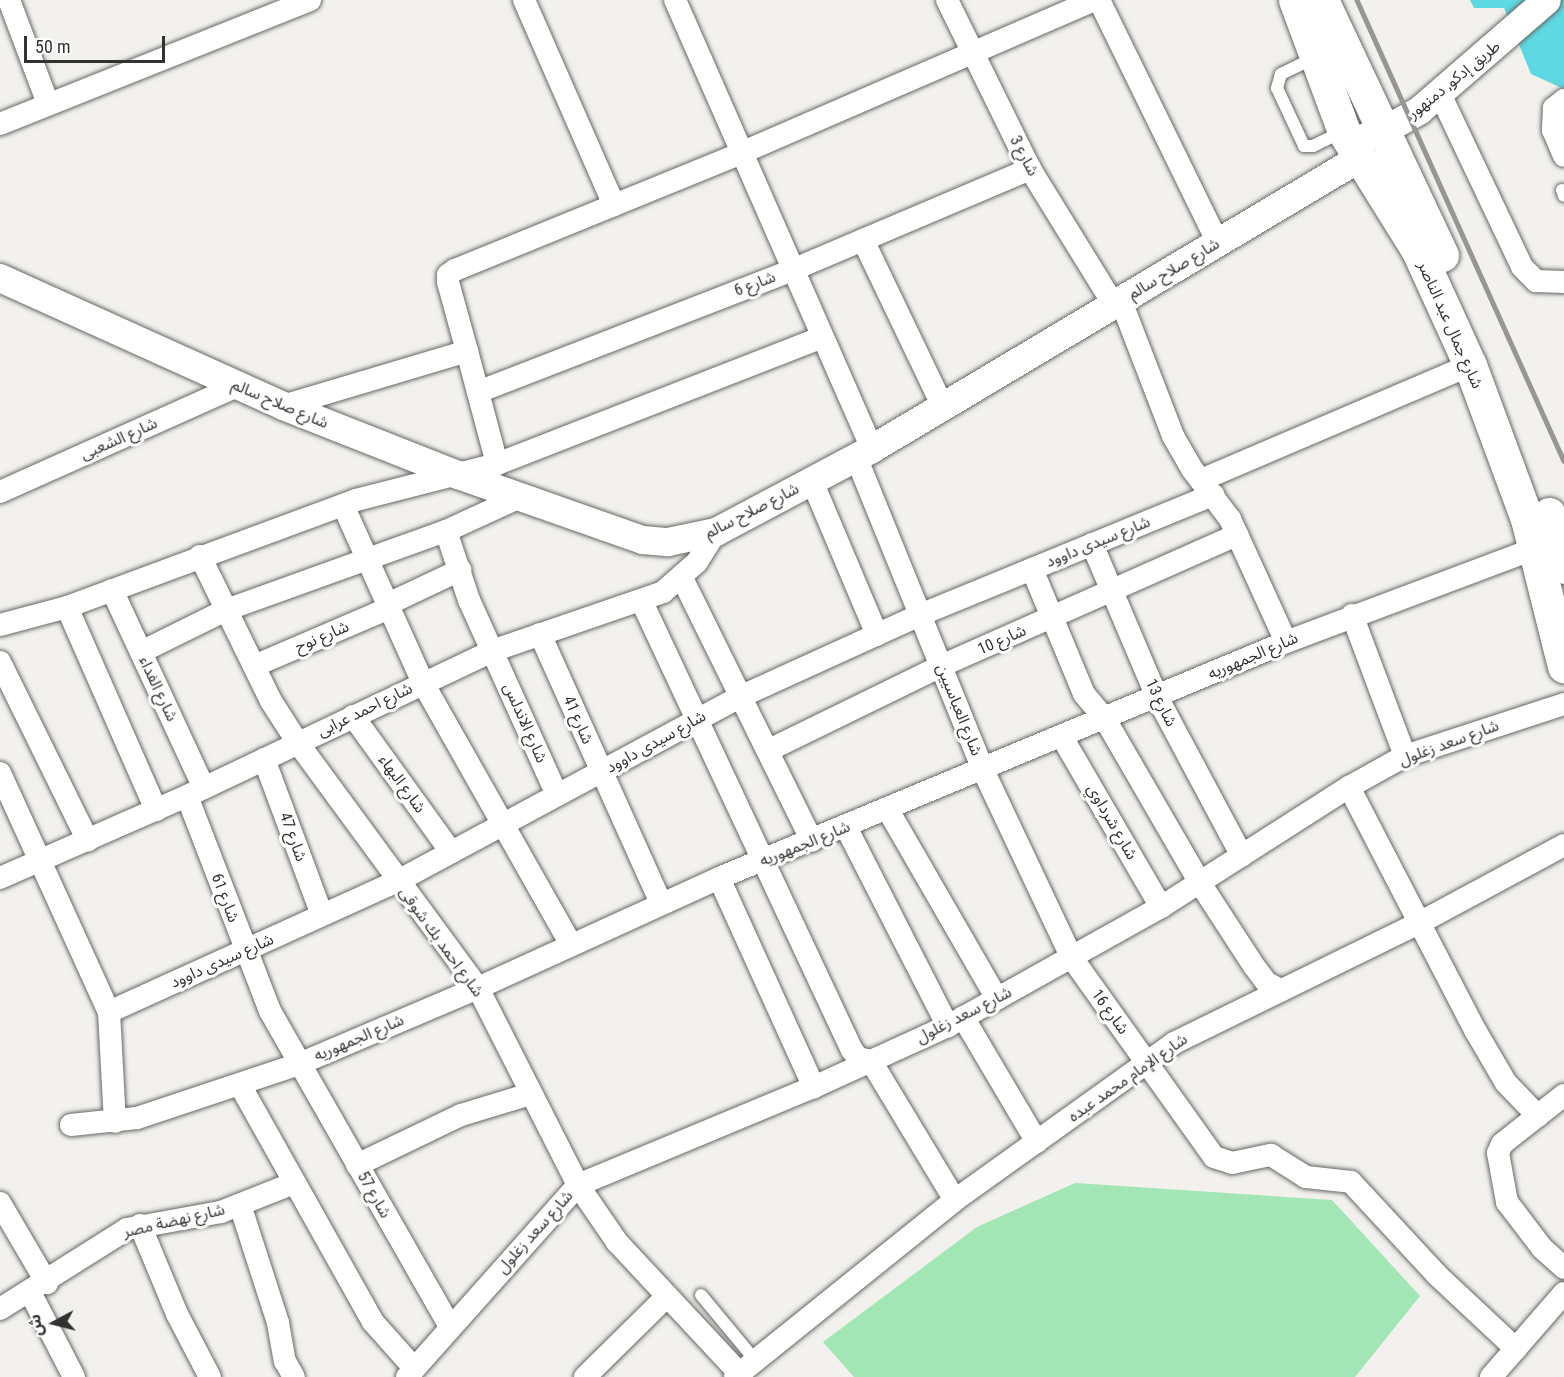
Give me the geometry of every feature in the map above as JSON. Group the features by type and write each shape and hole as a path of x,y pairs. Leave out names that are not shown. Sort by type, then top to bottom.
{"main road":[{"name":"شارع جمال عبد الناصر","path":"1295,0 1315,58 1348,138 1418,251 1470,365 1536,548 1564,666"},
{"name":"شارع جمال عبد الناصر","path":"1322,0 1381,122 1488,357 1539,487 1564,567"}],"street":[{"path":"9,0 48,104"},
{"path":"524,0 614,205"},
{"name":"شارع العباسيين","path":"675,0 822,337 920,615 983,770 1072,958"},
{"name":"شارع 3","path":"947,0 1030,169 1118,303 1173,436 1237,535 1286,642"},
{"path":"497,464 448,275 741,153 1097,0 1218,243"},
{"name":"طريق إدكو, دمنهور","path":"1348,138 1381,122 1410,118 1440,94 1490,42 1521,0"},
{"name":"طريق إدكو, دمنهور","path":"1381,122 1402,101 1490,42 1547,0"},
{"path":"0,124 295,3"},
{"path":"1440,94 1522,267 1536,281 1564,282"},
{"path":"1564,100 1554,108 1553,120 1554,140 1564,156"},
{"name":"شارع صلاح سالم","path":"0,278 283,406 458,475 643,540 684,541 716,532 864,453 1218,243 1348,138"},
{"name":"شارع 6","path":"478,392 792,270 1030,169"},
{"path":"863,240 943,407"},
{"path":"0,626 67,607 343,505 497,464 822,337"},
{"path":"283,406 467,351"},
{"name":"شارع سيدى داوود","path":"109,1012 396,882 742,696 920,615 1092,544 1470,365"},
{"name":"شارع الشعبى","path":"0,492 237,386"},
{"path":"812,481 877,635"},
{"path":"141,652 226,610 367,557 446,531 520,496"},
{"path":"343,505 423,683 571,945"},
{"name":"شارع الاندلس","path":"446,531 492,651 557,795"},
{"name":"شارع احمد عرابى","path":"0,878 196,792 492,651 642,602 682,578 716,532"},
{"name":"شارع 10","path":"769,750 941,666 1237,535"},
{"name":"شارع 13","path":"1092,544 1157,697 1242,856"},
{"name":"شارع الجمهوريه","path":"71,1125 115,1122 240,1085 298,1064 478,988 719,878 888,810 1352,615 1536,548"},
{"name":"شارع احمد بك شوقى","path":"200,556 254,666 297,743 396,882 478,988 578,1185 617,1242 666,1297 743,1370"},
{"path":"1032,569 1084,694 1106,719 1200,883 1254,966 1267,983 1281,990"},
{"name":"شارع نوح","path":"254,666 388,606 460,570"},
{"path":"682,578 812,841"},
{"name":"شارع الفداء","path":"112,590 141,652 196,792"},
{"path":"642,602 852,1050 858,1058 871,1061 955,1200"},
{"path":"67,607 156,810"},
{"path":"1352,615 1405,756"},
{"name":"شارع 41","path":"540,634 661,903"},
{"path":"0,662 88,841"},
{"name":"شارع سعد زغلول","path":"410,1372 578,1185 814,1087 956,1021 1161,907 1349,787 1405,756 1564,704"},
{"name":"شارع البهاء","path":"353,716 451,852"},
{"name":"شارع شرداوي","path":"1062,737 1161,907"},
{"name":"شارع 47","path":"264,759 322,915"},
{"path":"0,773 109,1012 115,1122"},
{"path":"1349,787 1475,1030 1506,1083 1539,1116"},
{"name":"شارع 61","path":"196,792 245,951 298,1064"},
{"path":"888,810 997,999"},
{"path":"846,827 956,1021 1037,1142"},
{"name":"شارع الإمام محمد عبده","path":"743,1370 955,1200 1199,1028 1420,922 1564,845"},
{"path":"719,878 814,1087"},
{"name":"شارع 16","path":"1072,958 1214,1157 1232,1163 1271,1155 1306,1177 1351,1182 1437,1275 1516,1348"},
{"name":"شارع 57","path":"298,1064 450,1326"},
{"path":"240,1085 373,1322 410,1372"},
{"path":"357,1165 461,1115 530,1094"},
{"path":"1564,1095 1502,1144 1498,1160 1507,1202 1542,1248 1564,1268"},
{"name":"شارع نهضة مصر","path":"0,1310 115,1234 140,1225 197,1217 240,1205 294,1183"},
{"path":"0,1203 38,1287 74,1377"},
{"path":"240,1205 278,1323 285,1361 294,1377"},
{"path":"140,1225 177,1314 210,1377"},
{"path":"1491,1377 1564,1293"},
{"path":"585,1377 666,1297"}],"lane":[{"path":"1315,58 1281,74 1276,88 1304,146 1313,147 1348,138"},
{"path":"701,1295 743,1370"}],"green space":[{"path":"1075,1183 1332,1200 1420,1296 1355,1377 854,1377 823,1342 977,1227"}],"water":[{"path":"1470,0 1564,0 1564,89 1531,74 1504,8 1474,8"}],"railway":[{"path":"1357,0 1564,461"}]}
